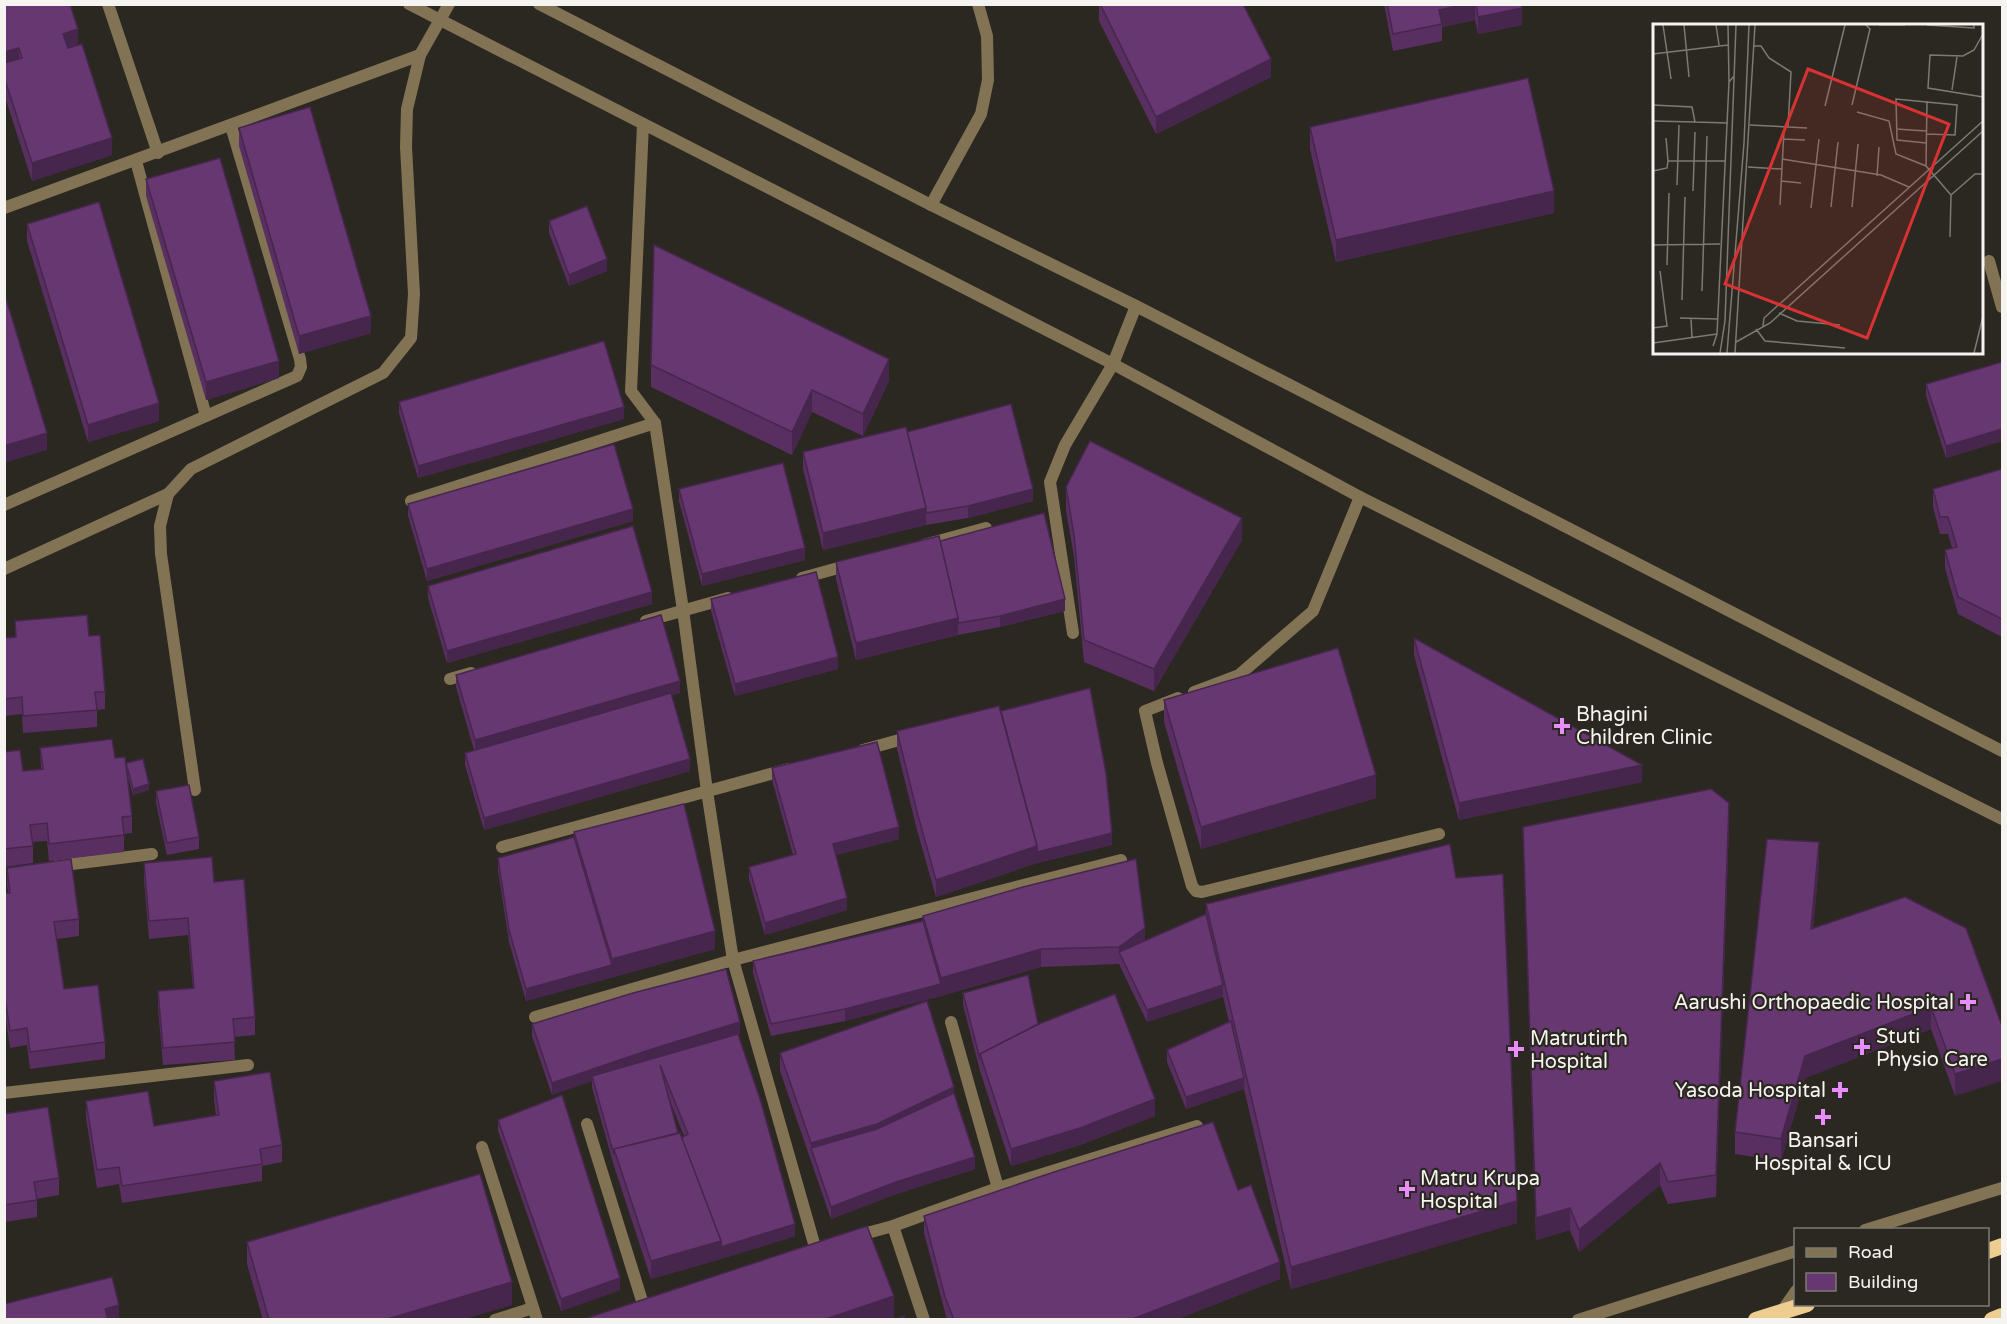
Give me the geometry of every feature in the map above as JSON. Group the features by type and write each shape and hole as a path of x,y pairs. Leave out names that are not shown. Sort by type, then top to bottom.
{"highway":[{"path":"1756,1320 1804,1306"},
{"path":"1992,1320 2002,1316"}],"street":[{"path":"108,4 158,153"},
{"path":"409,4 1113,364 1360,497 2002,819"},
{"path":"4,569 168,494 191,469 383,373 411,338 414,294 406,147 407,109 420,56 449,4"},
{"path":"539,4 931,205 1137,306 2002,751"},
{"path":"931,205 981,114 988,80 987,36 978,4"},
{"path":"4,208 420,56"},
{"path":"643,124 631,391 655,423 733,960 815,1247"},
{"path":"4,505 297,376 301,367 231,126"},
{"path":"136,161 206,416"},
{"path":"1989,261 2002,307"},
{"path":"1073,633 1050,482 1065,445 1113,364 1137,306"},
{"path":"411,501 655,423"},
{"path":"168,494 160,526 161,554 195,790"},
{"path":"1360,497 1313,611 1239,675 1145,711 1192,886 1196,891 1202,892 1439,834"},
{"path":"908,549 986,528"},
{"path":"784,583 863,562"},
{"path":"639,623 740,595"},
{"path":"450,679 483,669"},
{"path":"855,752 923,734"},
{"path":"502,847 798,767"},
{"path":"38,869 152,854"},
{"path":"535,1017 733,960 1121,860"},
{"path":"951,1022 998,1188"},
{"path":"4,1093 248,1065"},
{"path":"587,1124 643,1304"},
{"path":"848,1238 893,1226 998,1188 1197,1126"},
{"path":"482,1147 535,1314 495,1320"},
{"path":"1872,1228 2002,1188"},
{"path":"893,1226 924,1320"},
{"path":"1578,1320 1794,1252"},
{"path":"1776,1320 1794,1294"}],"building":[{"path":"4,4 70,4 78,29 63,34 68,48 82,44 112,138 32,163 4,77 4,63 22,58 19,48 4,52"},
{"path":"1100,4 1243,4 1271,59 1156,117"},
{"path":"1387,4 1467,4 1439,10 1442,24 1393,34"},
{"path":"1476,4 1521,4 1522,8 1478,17"},
{"path":"1528,78 1554,191 1336,240 1310,127"},
{"path":"310,107 371,316 299,336 239,128"},
{"path":"220,158 279,361 206,382 146,179"},
{"path":"99,202 159,403 88,425 27,224"},
{"path":"587,206 607,259 569,275 549,221"},
{"path":"654,245 889,359 863,414 812,390 792,432 651,365"},
{"path":"4,292 47,433 4,446"},
{"path":"604,341 624,407 418,466 399,402"},
{"path":"2002,362 2002,429 1946,446 1926,384"},
{"path":"1011,404 1033,489 968,506 926,513 907,432"},
{"path":"906,427 926,508 823,533 803,452"},
{"path":"1090,441 1242,518 1154,669 1084,640 1074,535 1066,487"},
{"path":"614,444 633,509 427,569 408,504"},
{"path":"783,463 805,548 702,574 679,489"},
{"path":"2002,469 2002,619 1958,597 1945,550 1957,547 1948,517 1940,517 1933,489"},
{"path":"1044,513 1065,599 1000,616 958,623 940,541"},
{"path":"633,526 652,592 447,651 428,586"},
{"path":"939,536 958,618 856,643 836,562"},
{"path":"816,572 838,657 735,684 711,599"},
{"path":"87,615 89,636 100,635 105,692 95,692 97,710 23,716 22,697 4,699 4,638 16,637 15,621"},
{"path":"661,615 680,681 475,740 456,675"},
{"path":"1414,638 1642,765 1459,803"},
{"path":"1338,648 1376,775 1201,827 1164,700"},
{"path":"1090,688 1106,773 1112,833 1037,852 1001,711"},
{"path":"671,693 690,759 484,818 465,753"},
{"path":"999,706 1037,846 936,880 897,731"},
{"path":"112,739 115,758 125,757 132,816 122,817 124,835 49,844 47,823 30,825 33,846 4,849 4,752 20,750 23,771 43,769 40,748"},
{"path":"877,742 899,827 833,844 847,898 765,923 749,867 796,854 772,768"},
{"path":"143,759 149,784 133,789 126,763"},
{"path":"189,785 199,837 167,843 156,791"},
{"path":"1711,789 1729,803 1716,1175 1668,1182 1660,1163 1579,1230 1570,1208 1536,1218 1523,827"},
{"path":"684,804 715,931 612,959 574,832"},
{"path":"574,837 612,965 526,989 509,930 498,858"},
{"path":"1767,839 1819,842 1811,929 1905,897 1966,928 2002,1026 2002,1059 1955,1074 1931,1007 1805,1056 1781,1139 1735,1132"},
{"path":"1450,844 1456,878 1503,874 1517,1201 1291,1267 1206,904"},
{"path":"212,857 214,882 244,879 255,1017 233,1019 235,1042 163,1048 158,991 194,988 188,918 149,921 144,863"},
{"path":"71,859 79,919 54,922 64,989 98,985 105,1042 30,1052 27,1028 10,1031 4,991 4,893 10,893 7,868"},
{"path":"1136,859 1145,928 1119,947 1041,949 941,978 923,916 1023,887"},
{"path":"1206,914 1223,985 1147,1010 1119,952"},
{"path":"923,921 941,984 845,1009 771,1024 753,961"},
{"path":"726,969 740,1022 552,1083 532,1024 633,993"},
{"path":"1028,975 1038,1024 980,1054 980,1059 963,993"},
{"path":"1115,994 1155,1099 1080,1128 1011,1149 980,1054 1039,1024"},
{"path":"927,1001 954,1087 877,1124 811,1143 780,1053"},
{"path":"1231,1021 1244,1078 1186,1097 1167,1050"},
{"path":"738,1034 761,1102 795,1224 721,1247 721,1241 681,1138 688,1134 660,1065 678,1133 614,1149 614,1155 592,1076"},
{"path":"270,1072 282,1145 260,1149 262,1164 122,1186 119,1167 97,1170 86,1101 148,1091 154,1126 219,1115 214,1081"},
{"path":"954,1093 975,1157 896,1182 831,1207 811,1148 877,1129"},
{"path":"562,1095 620,1278 561,1299 498,1120"},
{"path":"48,1107 59,1178 34,1182 37,1200 4,1205 4,1114"},
{"path":"1213,1122 1238,1190 1251,1185 1280,1262 1130,1320 954,1320 945,1297 924,1216"},
{"path":"680,1133 721,1241 651,1261 614,1149"},
{"path":"480,1174 512,1282 384,1320 269,1320 247,1242"},
{"path":"867,1226 894,1296 823,1320 581,1320"},
{"path":"112,1277 119,1305 105,1309 108,1320 4,1320 4,1304"},
{"path":"904,1316 905,1320 893,1320"}],"place":[{"name":"Bhagini Children Clinic","path":"1562,726"},
{"name":"Aarushi Orthopaedic Hospital","path":"1968,1002"},
{"name":"Stuti Physio Care","path":"1862,1047"},
{"name":"Matrutirth Hospital","path":"1516,1049"},
{"name":"Yasoda Hospital","path":"1840,1090"},
{"name":"Bansari Hospital & ICU","path":"1823,1117"},
{"name":"Matru Krupa Hospital","path":"1407,1189"}]}
